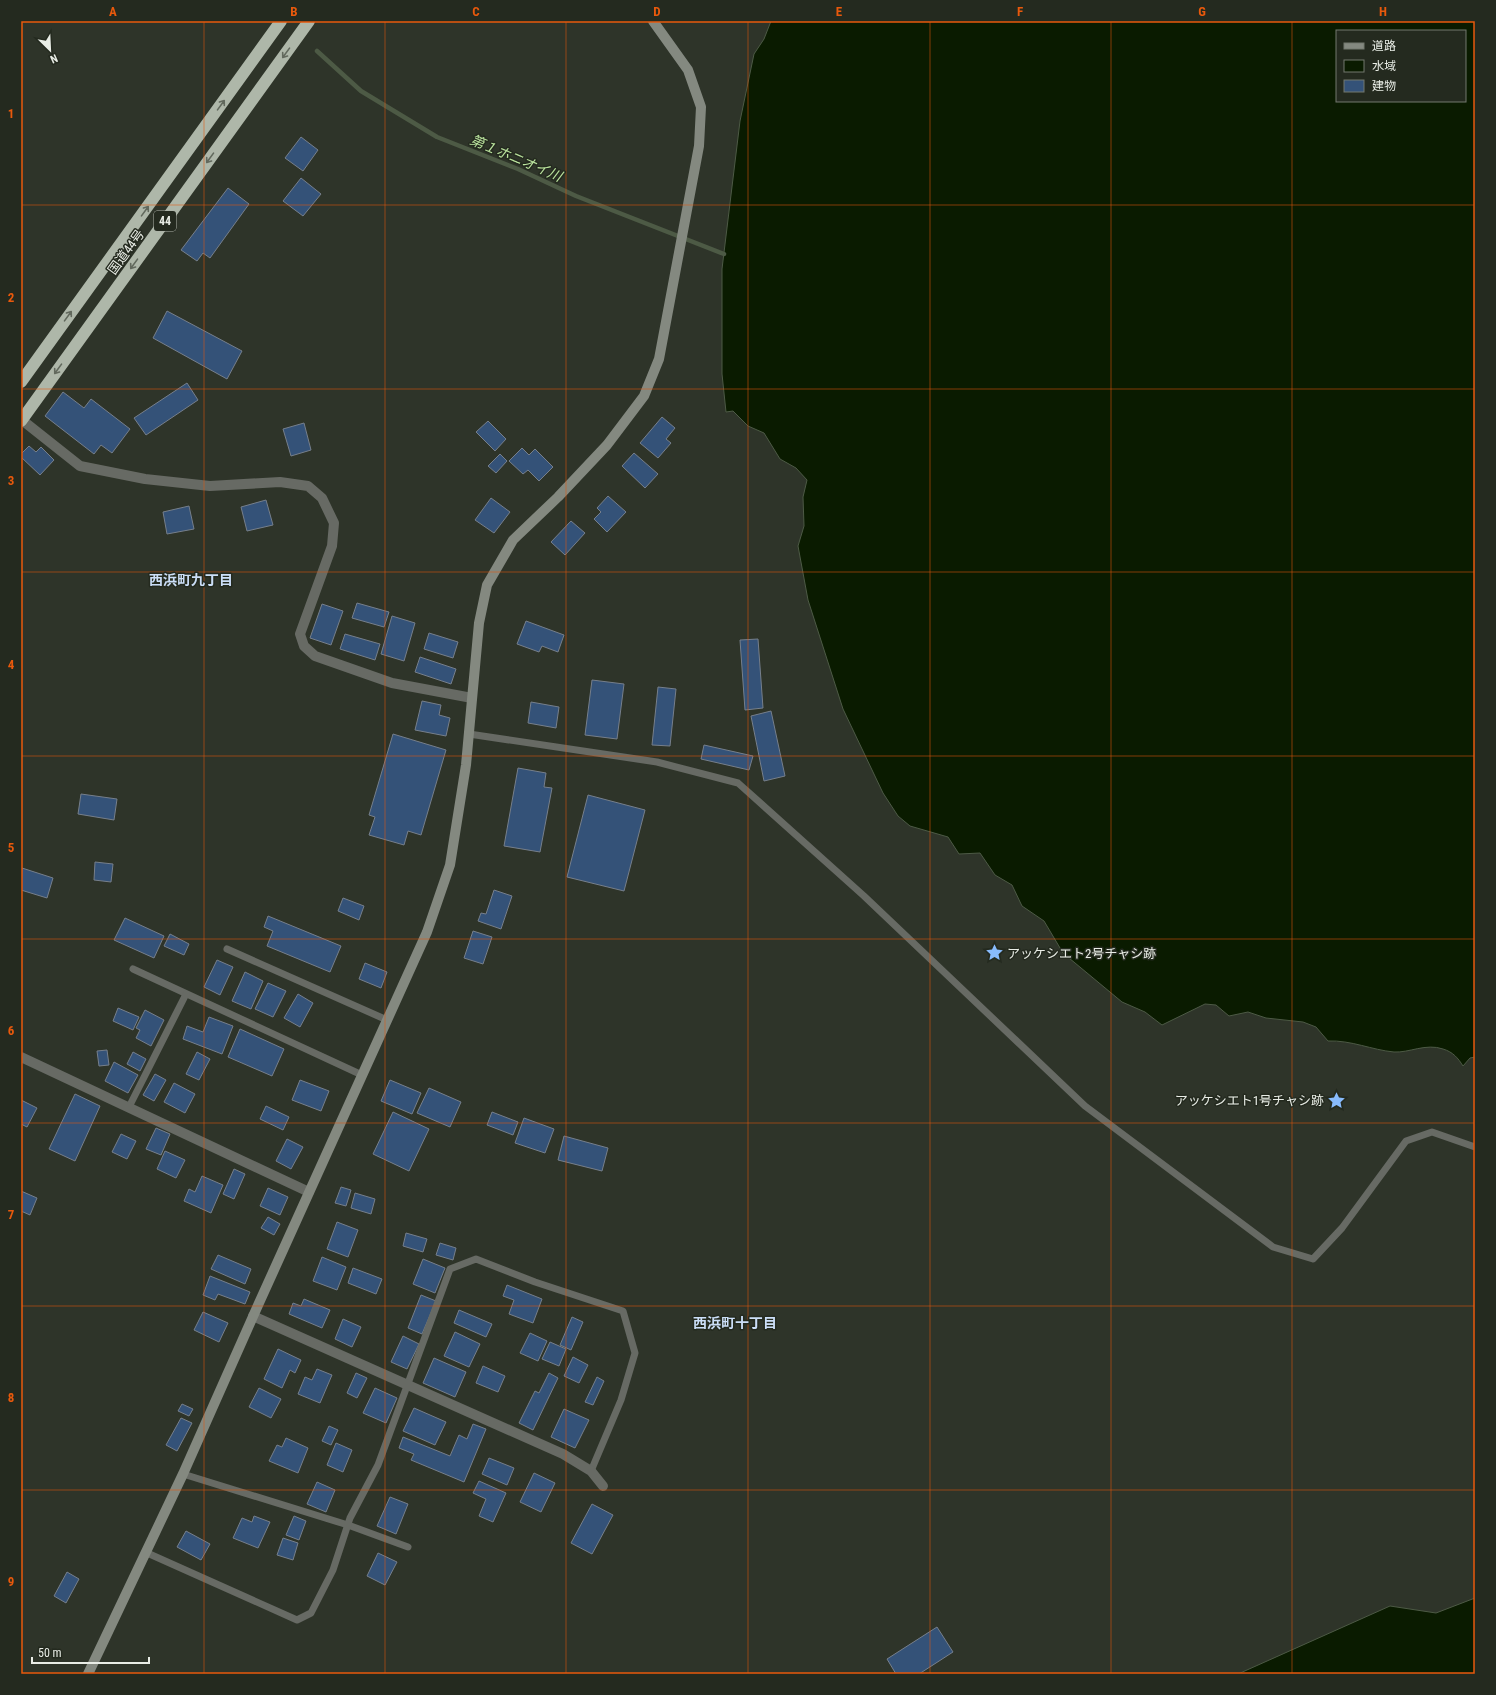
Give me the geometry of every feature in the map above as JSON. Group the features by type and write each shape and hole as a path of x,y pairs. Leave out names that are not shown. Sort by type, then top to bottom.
{"highway":[{"name":"国道44号","path":"21,382 281,21"},
{"name":"国道44号","path":"21,420 309,21"}],"street":[{"path":"88,1674 183,1474 427,932 450,865 466,765 479,623 487,585 513,540 558,497 607,445 644,396 659,359 699,146 701,107 688,70 653,21"},
{"path":"21,420 80,466 145,479 210,486 280,482 308,486 322,498 334,523 332,546 300,634 304,646 314,656 392,683 472,698"},
{"path":"21,1057 309,1192"},
{"path":"253,1316 563,1454 591,1471 603,1486"}],"lane":[{"path":"469,734 657,762 738,783 864,896 1085,1106 1273,1247 1313,1259 1342,1228 1406,1141 1432,1132 1475,1147"},
{"path":"227,949 387,1020"},
{"path":"133,969 362,1075"},
{"path":"129,1107 186,994"},
{"path":"145,1552 297,1620 311,1613 334,1570 348,1525 378,1465 450,1269 476,1259 535,1282 623,1311 635,1353 622,1400 591,1471"},
{"path":"183,1474 348,1525 408,1547"}],"water":[{"path":"771,21 1475,21 1475,1057 1470,1058 1463,1066 1450,1052 1437,1047 1394,1052 1345,1042 1328,1041 1316,1027 1303,1022 1266,1018 1248,1012 1229,1016 1216,1005 1205,1004 1162,1025 1145,1012 1122,1002 1063,953 1044,921 1022,906 1012,885 995,875 980,853 959,854 948,837 910,826 898,816 883,793 843,709 808,600 798,546 804,526 803,497 807,480 796,468 780,459 764,433 748,426 733,411 726,412 722,374 722,269 740,121 754,54 764,39"},
{"path":"1475,1598 1475,1674 1238,1674 1390,1606 1436,1613"}],"building":[{"path":"301,137 318,150 303,171 285,158"},
{"path":"301,178 321,194 303,216 283,201"},
{"path":"228,188 249,204 210,258 203,253 197,261 181,250"},
{"path":"167,311 242,351 227,379 153,338"},
{"path":"187,383 198,400 146,435 134,418"},
{"path":"63,392 84,408 91,399 130,429 112,453 101,445 94,454 45,416"},
{"path":"662,417 675,428 666,439 671,443 658,458 640,443"},
{"path":"488,421 506,439 495,451 476,432"},
{"path":"304,423 311,450 291,456 283,429"},
{"path":"29,446 36,452 41,447 54,460 40,475 21,457 21,454"},
{"path":"522,448 529,455 535,449 553,467 539,481 528,470 523,474 509,461"},
{"path":"634,453 658,474 645,488 622,466"},
{"path":"500,454 507,461 496,473 488,466"},
{"path":"608,496 626,512 607,532 594,519 601,512 597,508"},
{"path":"491,498 510,512 494,533 475,520"},
{"path":"266,500 273,525 247,531 241,507"},
{"path":"189,506 194,529 167,534 163,512"},
{"path":"571,521 585,533 565,555 551,542"},
{"path":"357,603 389,612 384,627 352,618"},
{"path":"322,604 343,611 331,645 310,638"},
{"path":"392,616 415,623 404,661 381,654"},
{"path":"526,621 564,635 558,652 542,646 539,652 517,644"},
{"path":"429,633 458,642 453,658 424,649"},
{"path":"345,634 380,644 375,660 340,649"},
{"path":"758,639 763,708 745,710 740,640"},
{"path":"420,657 456,669 451,684 415,672"},
{"path":"592,680 624,684 617,739 585,735"},
{"path":"658,687 676,689 670,746 652,745"},
{"path":"422,701 441,705 439,715 450,718 446,736 415,730"},
{"path":"531,702 559,707 556,728 528,723"},
{"path":"771,711 785,776 764,781 751,716"},
{"path":"393,734 446,750 421,835 408,831 404,845 369,835 375,817 369,815"},
{"path":"704,745 753,756 749,770 701,759"},
{"path":"518,768 546,773 544,787 552,788 540,852 504,846"},
{"path":"81,794 117,799 114,820 78,814"},
{"path":"588,795 645,810 624,891 567,877"},
{"path":"95,862 113,864 111,882 94,880"},
{"path":"22,868 53,878 47,898 21,890"},
{"path":"494,890 512,896 501,929 478,921 481,913 486,914"},
{"path":"343,898 364,906 359,920 338,911"},
{"path":"268,916 341,946 330,972 267,946 273,931 264,927"},
{"path":"125,918 164,936 154,958 114,940"},
{"path":"473,931 492,937 483,964 464,958"},
{"path":"170,934 189,944 184,955 164,946"},
{"path":"217,960 233,967 220,995 204,987"},
{"path":"365,963 387,972 381,988 359,979"},
{"path":"245,972 263,981 251,1009 232,1001"},
{"path":"268,983 286,991 273,1017 255,1009"},
{"path":"298,994 313,1003 300,1027 284,1018"},
{"path":"118,1008 139,1017 133,1030 113,1021"},
{"path":"145,1010 164,1020 151,1046 136,1038 140,1030 136,1028"},
{"path":"209,1017 233,1026 222,1054 183,1039 187,1026 203,1032"},
{"path":"240,1029 284,1049 272,1076 228,1057"},
{"path":"107,1050 109,1065 99,1066 97,1051"},
{"path":"133,1052 146,1059 140,1071 127,1064"},
{"path":"197,1052 210,1059 199,1080 186,1074"},
{"path":"114,1062 138,1075 128,1093 105,1081"},
{"path":"155,1074 166,1080 154,1101 143,1095"},
{"path":"300,1080 329,1091 321,1111 292,1100"},
{"path":"390,1080 421,1093 412,1114 381,1101"},
{"path":"174,1083 195,1094 185,1113 164,1102"},
{"path":"429,1088 461,1102 450,1127 417,1113"},
{"path":"75,1094 100,1106 75,1161 49,1149"},
{"path":"21,1100 37,1108 27,1127 21,1124"},
{"path":"266,1106 289,1117 283,1130 260,1119"},
{"path":"393,1112 429,1129 409,1171 373,1154"},
{"path":"492,1112 518,1122 513,1135 487,1125"},
{"path":"524,1118 554,1129 545,1153 515,1143"},
{"path":"156,1128 170,1134 161,1155 146,1149"},
{"path":"121,1134 136,1141 127,1159 112,1152"},
{"path":"564,1136 608,1148 602,1171 558,1160"},
{"path":"287,1139 303,1147 291,1169 276,1161"},
{"path":"165,1151 185,1160 176,1178 157,1169"},
{"path":"234,1169 245,1174 234,1199 223,1194"},
{"path":"202,1176 223,1185 211,1213 184,1201 189,1189 195,1192"},
{"path":"341,1187 351,1190 346,1206 335,1203"},
{"path":"268,1188 288,1197 280,1215 260,1206"},
{"path":"21,1191 37,1198 30,1215 21,1211"},
{"path":"355,1193 375,1199 371,1214 351,1208"},
{"path":"268,1217 280,1224 274,1235 261,1228"},
{"path":"337,1222 358,1230 348,1257 327,1249"},
{"path":"406,1233 427,1239 423,1252 403,1246"},
{"path":"440,1243 456,1248 453,1260 436,1255"},
{"path":"218,1255 251,1269 245,1284 211,1269"},
{"path":"322,1257 346,1267 337,1290 313,1281"},
{"path":"423,1259 445,1268 435,1293 413,1284"},
{"path":"353,1268 382,1279 376,1294 348,1283"},
{"path":"210,1276 250,1292 245,1304 218,1294 215,1300 203,1295"},
{"path":"507,1285 542,1299 533,1323 509,1314 514,1300 503,1296"},
{"path":"421,1295 436,1301 422,1334 408,1328"},
{"path":"304,1299 330,1310 322,1328 289,1314 293,1303 301,1306"},
{"path":"459,1310 492,1324 486,1337 454,1323"},
{"path":"203,1312 228,1323 219,1342 194,1330"},
{"path":"572,1317 583,1322 571,1350 560,1345"},
{"path":"343,1319 361,1327 352,1347 335,1339"},
{"path":"455,1332 480,1344 469,1367 444,1356"},
{"path":"530,1333 547,1341 538,1361 520,1353"},
{"path":"403,1336 419,1344 407,1369 391,1362"},
{"path":"550,1342 566,1349 559,1366 542,1359"},
{"path":"278,1349 301,1360 295,1373 290,1370 282,1388 264,1379"},
{"path":"573,1357 588,1365 579,1383 564,1376"},
{"path":"434,1358 466,1372 455,1397 423,1383"},
{"path":"483,1366 505,1376 498,1392 476,1383"},
{"path":"317,1369 332,1375 320,1403 298,1394 305,1377 312,1380"},
{"path":"356,1373 367,1378 357,1398 347,1393"},
{"path":"549,1373 558,1378 533,1430 519,1423 535,1391 539,1393"},
{"path":"597,1377 604,1381 593,1405 585,1402"},
{"path":"259,1388 281,1399 271,1418 249,1407"},
{"path":"375,1388 397,1398 386,1423 363,1413"},
{"path":"182,1404 193,1409 189,1416 178,1411"},
{"path":"414,1408 446,1422 435,1445 403,1431"},
{"path":"564,1409 589,1420 575,1448 551,1437"},
{"path":"181,1418 192,1423 177,1451 166,1445"},
{"path":"473,1424 486,1429 464,1482 411,1460 414,1454 399,1448 403,1437 450,1456 459,1435 467,1439"},
{"path":"329,1426 338,1430 331,1445 322,1441"},
{"path":"286,1438 308,1448 298,1473 269,1461 277,1445 282,1447"},
{"path":"336,1443 352,1450 343,1472 327,1465"},
{"path":"489,1458 514,1468 507,1485 482,1474"},
{"path":"534,1473 555,1483 541,1512 520,1502"},
{"path":"479,1481 506,1493 493,1522 479,1516 486,1499 473,1493"},
{"path":"317,1482 335,1490 326,1512 307,1504"},
{"path":"390,1497 408,1504 396,1534 377,1526"},
{"path":"592,1504 613,1515 592,1554 571,1543"},
{"path":"254,1516 270,1522 258,1548 233,1538 242,1518 252,1522"},
{"path":"294,1516 306,1521 299,1540 286,1535"},
{"path":"186,1531 210,1544 201,1560 177,1547"},
{"path":"283,1538 298,1543 293,1560 277,1555"},
{"path":"378,1553 397,1562 385,1585 367,1576"},
{"path":"67,1572 79,1579 66,1603 54,1596"},
{"path":"937,1627 953,1652 919,1674 896,1674 887,1659"}],"waterway":[{"name":"第１ホニオイ川","path":"317,51 361,91 437,137 518,169 576,196 724,254"}],"place":[{"name":"アッケシエト2号チャシ跡","path":"994,953"},
{"name":"アッケシエト1号チャシ跡","path":"1337,1100"}],"district":[{"name":"西浜町九丁目","path":"191,580"},
{"name":"西浜町十丁目","path":"735,1323"}]}
